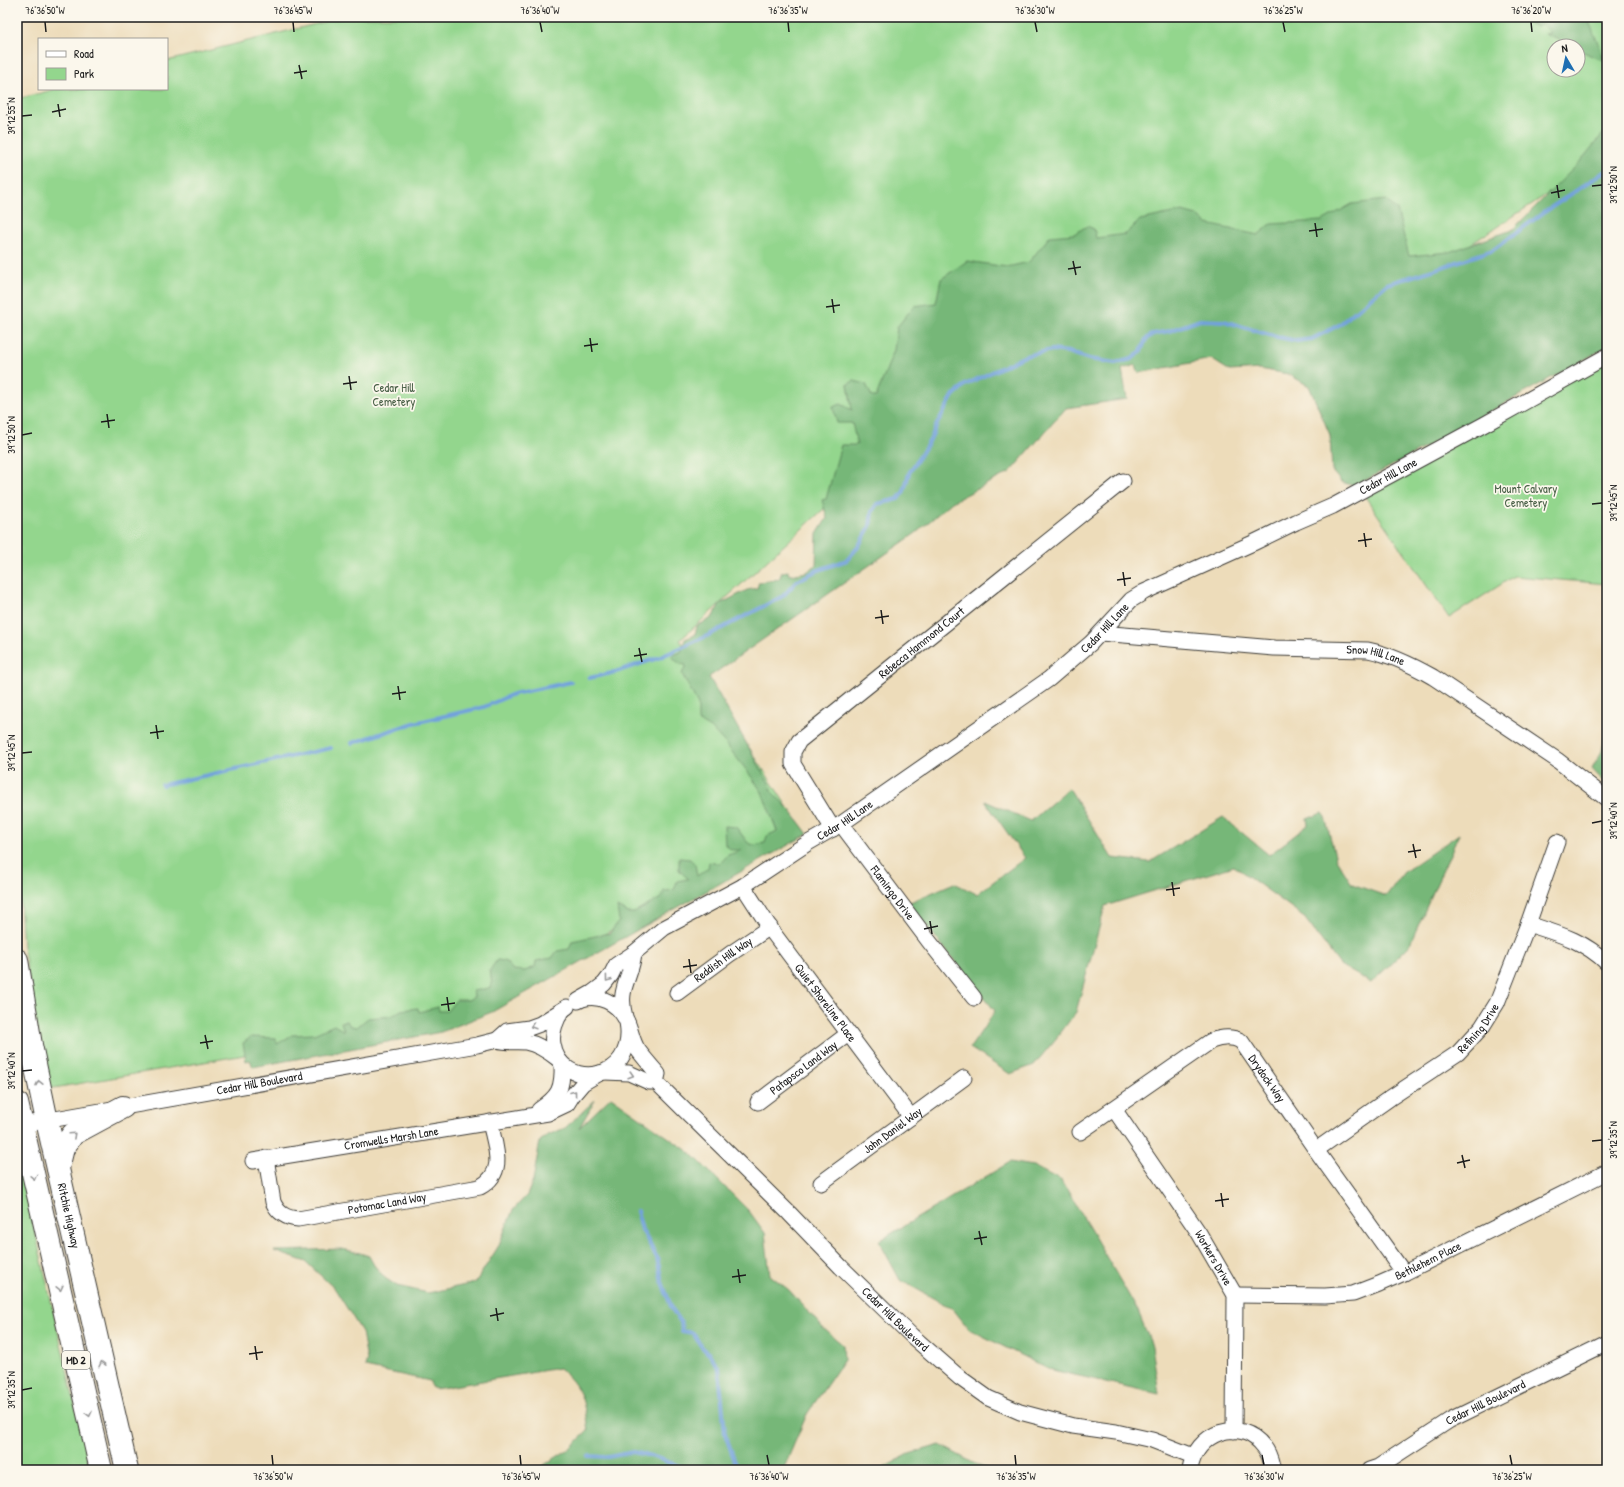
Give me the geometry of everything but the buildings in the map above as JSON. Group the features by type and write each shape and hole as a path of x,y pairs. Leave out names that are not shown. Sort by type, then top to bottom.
{"main road":[{"name":"Ritchie Highway","path":"17,960 31,1045 47,1121 127,1470"},
{"name":"Ritchie Highway","path":"17,1103 102,1470"},
{"path":"58,1170 63,1148 73,1134 123,1107"}],"street":[{"name":"Cedar Hill Lane","path":"572,1004 592,993 604,984 616,965 634,953 664,928 743,886 808,843 837,827 1049,679 1101,633 1130,600 1144,592 1333,506 1607,356"},
{"name":"Rebecca Hammond Court","path":"837,827 793,764 793,752 799,741 1123,481"},
{"name":"Snow Hill Lane","path":"1101,633 1267,647 1368,650 1384,653 1414,666 1433,677 1556,760 1607,799"},
{"name":"Flamingo Drive","path":"837,827 974,998"},
{"name":"Refining Drive","path":"1316,1150 1458,1053 1482,1027 1498,1004 1557,842"},
{"name":"Quiet Shoreline Place","path":"743,886 770,928 911,1117"},
{"path":"1528,924 1562,935 1583,944 1594,951 1607,963"},
{"name":"Reddish Hill Way","path":"677,993 730,954 770,928"},
{"path":"603,1072 618,1063 627,1048 629,1035 622,1005 623,991 632,965 634,953"},
{"name":"Cedar Hill Boulevard","path":"497,1040 507,1031 529,1028 540,1024 572,1004 585,998 602,999 617,1008 626,1020 638,1049 658,1074 656,1082"},
{"path":"560,1062 554,1050 553,1031 557,1018 572,1004"},
{"name":"Patapsco Land Way","path":"758,1102 848,1034"},
{"name":"Drydock Way","path":"1080,1132 1211,1041 1220,1037 1233,1037 1241,1041 1316,1150 1404,1272"},
{"name":"Cedar Hill Boulevard","path":"21,1125 477,1045 497,1040 534,1044 549,1051 573,1072 590,1075 613,1071 629,1073 649,1082 656,1082 912,1336 960,1378 988,1398 1020,1412 1073,1426 1116,1432 1152,1440 1192,1463"},
{"name":"Cromwells Marsh Lane","path":"530,1116 557,1097 561,1082 560,1062"},
{"name":"Cromwells Marsh Lane","path":"259,1159 548,1113 567,1104 574,1092 583,1083 603,1072"},
{"name":"John Daniel Way","path":"821,1183 964,1078"},
{"name":"Workers Drive","path":"1114,1109 1199,1233 1235,1295 1234,1431"},
{"name":"Potomac Land Way","path":"259,1159 275,1208 285,1217 298,1219 480,1187 488,1182 495,1174 498,1164 490,1122"},
{"name":"Bethlehem Place","path":"1235,1295 1325,1296 1353,1294 1404,1272 1607,1172"},
{"name":"Cedar Hill Boulevard","path":"1369,1470 1378,1467 1450,1420 1607,1344"},
{"path":"1192,1463 1197,1449 1206,1440 1217,1433 1230,1430 1242,1432 1254,1438 1264,1446 1270,1458 1273,1470"}],"green space":[{"name":"Cedar Hill Cemetery","path":"344,17 1607,17 1607,155 1457,253 1026,325 680,640 799,825 501,992 460,1010 377,1032 48,1089 23,946 17,854 17,99 52,90 168,90 168,61"},
{"path":"1520,17 1587,17 1605,60 1586,53 1586,38 1554,38 1545,34 1551,33 1542,24 1536,27"},
{"path":"1607,129 1607,347 1355,486 1341,482 1332,471 1330,435 1309,386 1288,374 1260,369 1230,371 1211,359 1139,373 1136,365 1122,369 1127,399 1066,408 1010,472 952,502 916,533 709,677 771,787 771,791 790,810 808,834 492,1012 441,1032 253,1067 250,1060 246,1061 243,1043 251,1037 276,1038 277,1044 292,1035 314,1034 334,1025 344,1031 341,1022 347,1021 350,1026 357,1027 368,1018 392,1016 401,1010 418,1008 419,1012 438,1007 439,1011 447,1011 456,1000 468,1000 474,997 473,991 489,988 492,984 490,970 497,960 505,961 513,970 525,971 535,967 536,961 552,958 557,951 569,949 572,941 610,933 619,921 617,907 628,913 634,913 661,898 664,891 674,890 677,881 688,879 679,870 679,858 690,859 695,864 697,876 708,868 709,862 719,864 728,855 742,850 732,850 725,845 724,826 736,827 748,843 754,845 765,843 767,836 777,831 762,792 748,772 712,729 698,721 698,704 682,674 686,665 680,664 671,656 681,652 685,639 695,635 697,626 712,618 720,604 747,590 757,588 759,582 779,579 782,572 788,571 789,575 807,572 816,565 817,534 827,518 822,500 826,499 841,445 857,445 852,423 837,423 833,407 841,404 852,410 848,384 854,381 866,384 872,397 876,397 894,350 897,327 914,306 936,303 941,279 967,261 1007,267 1029,262 1050,236 1074,234 1087,226 1094,229 1096,238 1126,234 1140,220 1182,211 1197,215 1207,224 1258,235 1271,224 1322,221 1352,204 1386,200 1397,210 1409,256 1449,252 1512,230 1577,165"},
{"name":"Mount Calvary Cemetery","path":"1607,359 1607,584 1514,576 1449,618 1364,495"},
{"path":"1607,723 1607,785 1592,769 1602,751"},
{"path":"1069,788 1112,858 1150,862 1223,817 1269,855 1308,825 1307,819 1322,813 1325,817 1336,859 1352,884 1386,896 1404,872 1459,834 1409,946 1371,983 1340,965 1303,916 1234,866 1105,906 1076,1012 1034,1065 1010,1074 970,1048 995,1011 908,903 954,883 977,894 1025,858 985,801 1031,821"},
{"path":"611,1097 692,1154 749,1211 765,1233 770,1275 789,1290 823,1328 843,1345 844,1360 807,1414 783,1470 540,1470 541,1467 569,1449 588,1431 585,1412 578,1389 567,1375 559,1368 435,1389 431,1387 430,1381 365,1367 367,1360 362,1332 335,1289 306,1262 274,1251 342,1249 360,1253 369,1256 374,1265 385,1278 397,1286 428,1293 475,1283 498,1247 513,1210 527,1195 533,1181 540,1141 548,1135 565,1128 595,1100 579,1128"},
{"path":"17,1153 90,1470 17,1470"},
{"path":"1010,1162 1033,1166 1062,1181 1138,1311 1152,1346 1159,1394 1048,1369 969,1329 953,1309 900,1280 879,1241"},
{"path":"940,1445 979,1466 992,1470 880,1470 909,1454"}],"waterway":[{"path":"589,678 612,673 658,658 709,635 783,596 797,581 816,571 847,560 858,547 870,526 872,511 877,504 898,499 904,491 909,473 930,440 938,422 953,396 965,385 1025,356 1052,350 1068,352 1089,359 1115,363 1132,359 1141,351 1146,339 1153,334 1169,331 1200,320 1224,321 1273,336 1297,341 1312,339 1339,325 1387,284 1493,250 1543,213 1607,170"},
{"path":"352,743 414,723 484,707 513,694 571,682"},
{"path":"162,785 331,748"},
{"path":"637,1211 642,1230 657,1258 662,1282 672,1309 681,1322 682,1331 693,1333 719,1369 725,1434 738,1470"},
{"path":"588,1456 608,1457 633,1452 651,1456 690,1470"}]}
